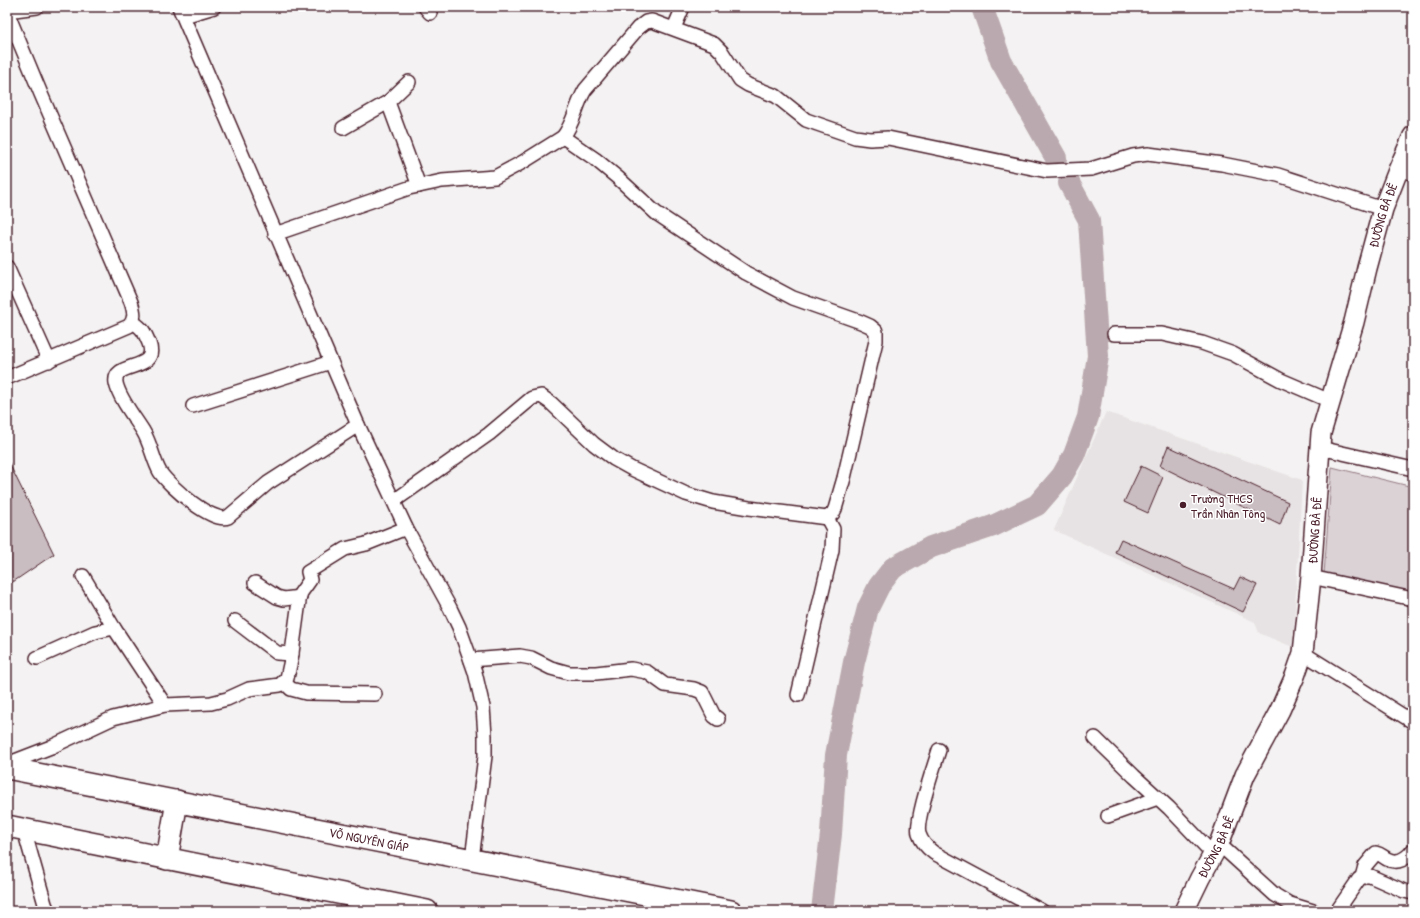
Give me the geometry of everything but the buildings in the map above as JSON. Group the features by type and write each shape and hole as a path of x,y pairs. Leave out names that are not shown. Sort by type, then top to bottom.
{"main road":[{"name":"VÕ NGUYÊN GIÁP","path":"7,768 731,911"},
{"path":"167,859 177,801"},
{"path":"16,828 427,911"}],"street":[{"path":"7,378 129,326 135,312 7,12 37,7"},
{"path":"214,7 182,12 275,234 358,426 406,528 450,608 459,627 471,660 482,707 485,736 485,756 472,859"},
{"path":"674,28 684,7"},
{"path":"275,234 394,193 419,186 442,181 495,177 523,162 563,137 571,124 584,90 638,28 646,22 652,21 714,44 722,52 740,80 776,96 806,120 855,138 870,140 888,138 1047,171 1091,168 1132,156 1154,154 1222,164 1278,175 1383,209"},
{"path":"343,128 388,102 409,82"},
{"path":"388,102 419,186"},
{"name":"ĐƯỜNG BÀ ĐÊ","path":"1184,911 1216,849 1245,775 1280,710 1303,653 1311,577 1321,433 1354,322 1383,209 1406,171 1413,136"},
{"path":"394,501 489,434 532,398 541,396 551,403 594,444 609,455 632,469 686,494 713,502 827,518 835,509 844,478 876,341 876,331 874,328 862,322 793,298 753,277 656,213 595,159 563,137"},
{"path":"7,267 49,361"},
{"path":"132,322 144,331 151,349 151,355 146,361 122,371 117,375 116,384 125,403 147,439 161,473 173,487 210,514 224,519 228,517 268,483 358,426"},
{"path":"1114,334 1162,334 1202,342 1232,354 1281,380 1330,401"},
{"path":"193,406 331,362"},
{"path":"1320,448 1413,469"},
{"path":"798,695 828,571 834,539 833,529 827,518"},
{"path":"7,764 51,747 113,718 165,705 211,702 226,699 249,689 280,685 287,678 292,654 300,594 310,580 308,572 345,549 366,544 406,528"},
{"path":"83,576 114,628 165,705"},
{"path":"1311,577 1413,599"},
{"path":"255,583 277,597 284,599 300,597"},
{"path":"235,621 277,653 292,654"},
{"path":"37,658 95,632 114,628"},
{"path":"1303,653 1413,722"},
{"path":"471,660 520,656 531,658 551,668 569,673 596,674 631,669 647,672 665,685 694,689 702,692 714,716 718,719"},
{"path":"284,682 291,689 306,693 376,694"},
{"path":"1095,738 1158,798 1216,849 1275,895 1290,904 1313,911"},
{"path":"939,750 919,820 919,834 923,843 927,849 934,853 1042,911"},
{"path":"1108,816 1158,798"},
{"path":"16,828 44,904 48,911"},
{"path":"1337,911 1362,877 1365,866 1376,853 1379,853 1386,859 1394,862 1404,859 1413,850"},
{"path":"1362,877 1370,876 1404,891 1413,893"}],"shaded area":[{"name":"Trường THCS Trần Nhân Tông","path":"1106,412 1302,480 1293,647 1259,633 1255,622 1054,530"},
{"path":"1332,467 1413,487 1413,593 1324,574"}],"waterway":[{"path":"982,7 1001,61 1056,158"},
{"path":"822,911 831,834 836,755 854,662 868,608 879,586 893,568 931,547 993,526 1037,505 1062,476 1074,455 1088,417 1098,356 1089,220 1069,183"}],"place":[{"name":"Trường THCS Trần Nhân Tông","path":"1183,505"}]}
